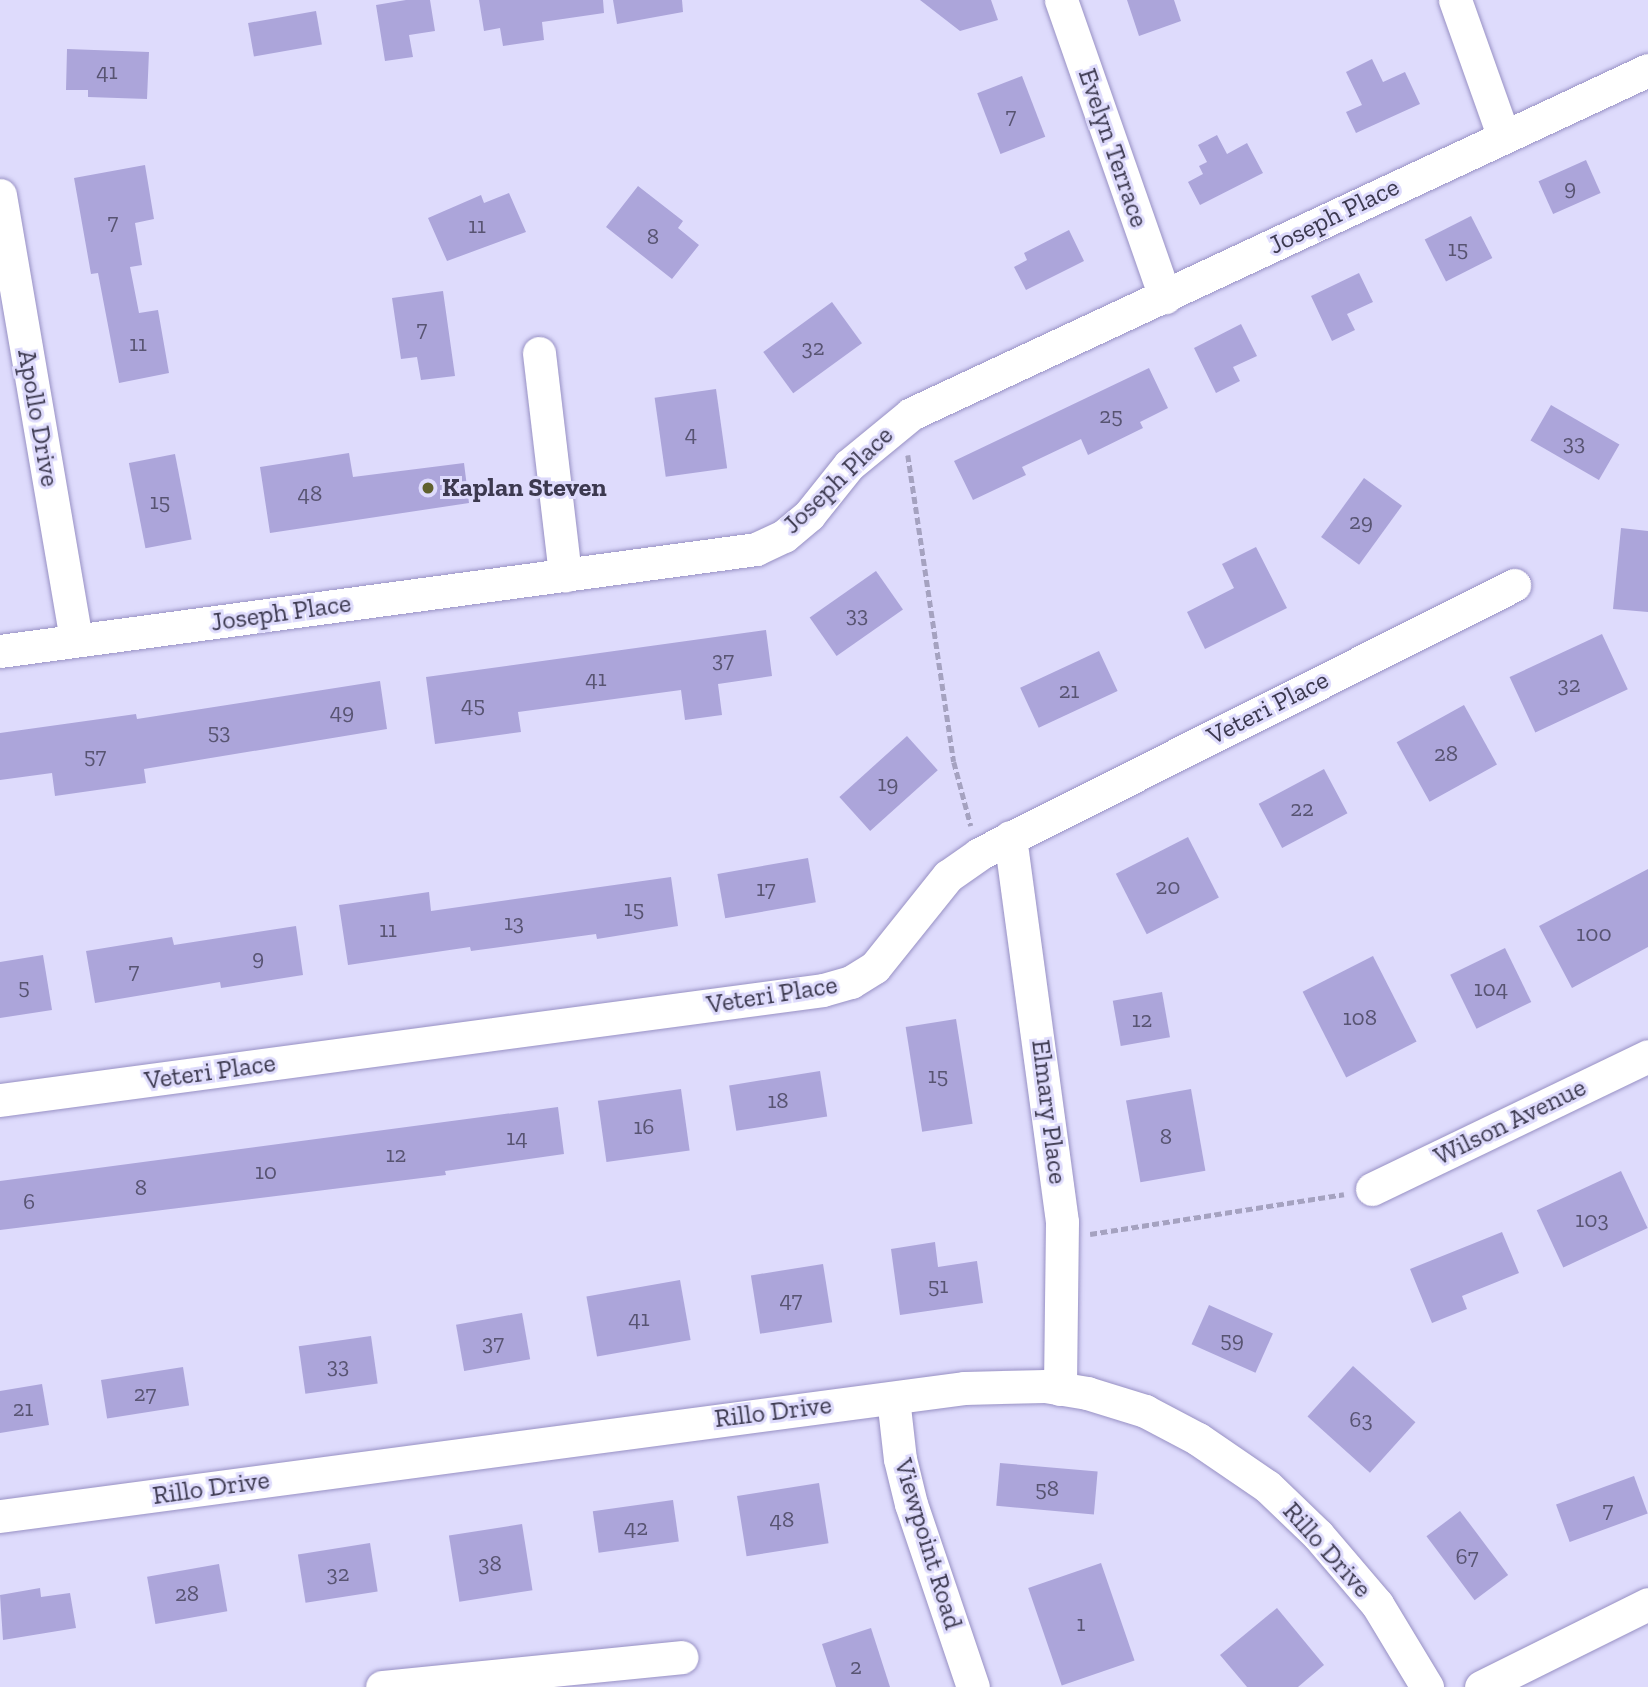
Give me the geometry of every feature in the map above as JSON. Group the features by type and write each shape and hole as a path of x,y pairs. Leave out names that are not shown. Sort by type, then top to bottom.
{"street":[{"name":"Evelyn Terrace","path":"1061,0 1165,297"},
{"path":"1455,0 1503,135"},
{"name":"Joseph Place","path":"0,651 756,549 784,536 809,515 849,465 893,426 1503,135 1648,70"},
{"name":"Apollo Drive","path":"0,195 76,640"},
{"path":"539,353 565,575"},
{"name":"Veteri Place","path":"0,1100 823,990 850,982 875,967 948,876 979,854 1514,585"},
{"name":"Elmary Place","path":"1010,838 1054,1141 1062,1238 1060,1389"},
{"name":"Wilson Avenue","path":"1373,1189 1648,1055"},
{"name":"Rillo Drive","path":"0,1516 964,1388 1060,1389 1145,1411 1198,1439 1267,1486 1318,1535 1377,1604 1427,1687"},
{"name":"Viewpoint Road","path":"893,1398 900,1460 911,1504 973,1687"},
{"path":"1481,1687 1648,1604"},
{"path":"382,1687 682,1657"}],"path":[{"path":"893,426 907,450 954,762 979,854"},
{"path":"1062,1238 1373,1189"}],"building":[{"path":"406,0 430,0 435,31 409,35 413,57 385,61 376,5"},
{"path":"479,0 603,0 604,13 542,22 544,40 503,46 500,28 484,31"},
{"path":"613,0 682,0 683,12 617,24"},
{"path":"920,0 991,0 998,20 960,31"},
{"path":"1127,0 1174,0 1181,21 1139,36"},
{"path":"316,11 322,44 254,56 248,23"},
{"path":"67,49 149,52 147,99 88,97 88,90 66,90"},
{"path":"1372,59 1383,82 1405,72 1420,104 1356,133 1346,112 1362,105 1346,72"},
{"path":"1022,76 1045,137 1000,154 977,93"},
{"path":"1217,135 1227,154 1247,143 1263,173 1200,205 1188,182 1203,174 1199,166 1207,162 1198,145"},
{"path":"1586,160 1601,193 1553,214 1538,181"},
{"path":"145,165 154,219 135,223 142,265 130,267 139,313 158,310 169,373 119,383 98,273 91,274 74,178"},
{"path":"638,186 683,221 678,228 699,245 672,279 606,227"},
{"path":"509,193 526,232 447,261 428,218 481,195 484,203"},
{"path":"1471,216 1492,258 1446,281 1425,240"},
{"path":"1069,230 1084,261 1026,290 1014,267 1027,260 1024,253"},
{"path":"1359,273 1373,302 1347,314 1355,330 1332,341 1311,296"},
{"path":"443,291 455,376 421,380 417,357 401,359 392,298"},
{"path":"832,302 862,343 793,393 763,352"},
{"path":"1241,324 1257,356 1233,367 1240,381 1216,393 1194,348"},
{"path":"1149,368 1168,408 1140,422 1143,428 1088,455 1081,439 1022,467 1026,475 973,500 954,461"},
{"path":"716,389 727,468 666,477 655,398"},
{"path":"1551,405 1619,444 1599,480 1530,441"},
{"path":"349,453 353,477 464,463 469,503 270,533 260,467"},
{"path":"175,454 192,539 145,548 129,463"},
{"path":"1364,478 1402,506 1359,565 1321,537"},
{"path":"1621,528 1648,531 1648,612 1613,609"},
{"path":"1256,547 1287,608 1205,649 1187,612 1234,588 1222,564"},
{"path":"876,571 903,610 837,656 810,617"},
{"path":"766,630 772,676 718,684 722,715 685,720 681,690 518,712 521,732 435,744 426,677"},
{"path":"1602,634 1628,689 1535,732 1510,677"},
{"path":"1099,651 1118,691 1039,728 1020,688"},
{"path":"380,681 387,729 144,769 146,783 55,796 52,773 0,780 0,733 136,714 137,719"},
{"path":"1464,705 1497,764 1430,802 1397,742"},
{"path":"907,736 938,770 870,831 839,797"},
{"path":"1324,769 1347,813 1282,848 1259,804"},
{"path":"1188,837 1219,898 1147,934 1116,874"},
{"path":"808,858 816,902 725,918 717,874"},
{"path":"1648,869 1648,947 1572,988 1539,926"},
{"path":"671,877 678,926 597,939 596,934 471,951 470,947 348,965 339,905 429,892 431,911"},
{"path":"296,926 303,975 221,988 220,982 95,1003 86,951 172,937 174,945"},
{"path":"1505,948 1531,1002 1476,1029 1450,975"},
{"path":"43,955 52,1010 0,1018 0,962"},
{"path":"1373,956 1417,1042 1346,1077 1303,992"},
{"path":"1162,992 1170,1037 1121,1046 1113,1001"},
{"path":"956,1019 973,1124 922,1132 906,1027"},
{"path":"820,1071 827,1116 736,1131 729,1085"},
{"path":"681,1089 690,1150 606,1162 598,1101"},
{"path":"1191,1089 1205,1171 1140,1182 1126,1100"},
{"path":"558,1107 564,1154 445,1171 446,1175 0,1230 0,1181"},
{"path":"1621,1171 1648,1228 1563,1267 1537,1210"},
{"path":"1502,1232 1519,1273 1462,1296 1467,1309 1432,1323 1410,1269"},
{"path":"935,1242 938,1267 977,1261 983,1303 900,1315 891,1249"},
{"path":"823,1264 832,1322 760,1334 751,1275"},
{"path":"680,1280 691,1340 597,1357 586,1296"},
{"path":"1209,1305 1273,1333 1255,1373 1192,1344"},
{"path":"522,1313 530,1359 464,1371 456,1325"},
{"path":"371,1336 378,1384 305,1394 299,1346"},
{"path":"1353,1366 1415,1422 1370,1473 1307,1417"},
{"path":"183,1367 189,1406 107,1419 101,1380"},
{"path":"42,1384 49,1425 0,1433 0,1391"},
{"path":"1000,1463 1098,1472 1094,1514 996,1506"},
{"path":"1634,1476 1648,1514 1570,1542 1556,1504"},
{"path":"819,1483 829,1543 747,1556 737,1496"},
{"path":"673,1500 679,1542 599,1553 593,1511"},
{"path":"1460,1511 1508,1575 1475,1600 1426,1536"},
{"path":"522,1524 532,1590 459,1602 449,1536"},
{"path":"370,1543 378,1591 306,1603 298,1554"},
{"path":"1101,1563 1135,1660 1062,1685 1028,1588"},
{"path":"219,1564 227,1611 155,1624 147,1577"},
{"path":"40,1588 41,1597 70,1593 76,1628 3,1640 0,1595"},
{"path":"1277,1608 1324,1665 1298,1687 1247,1687 1220,1655"},
{"path":"871,1628 890,1687 836,1687 822,1644"}],"place":[{"name":"Kaplan Steven","path":"428,488"}]}
